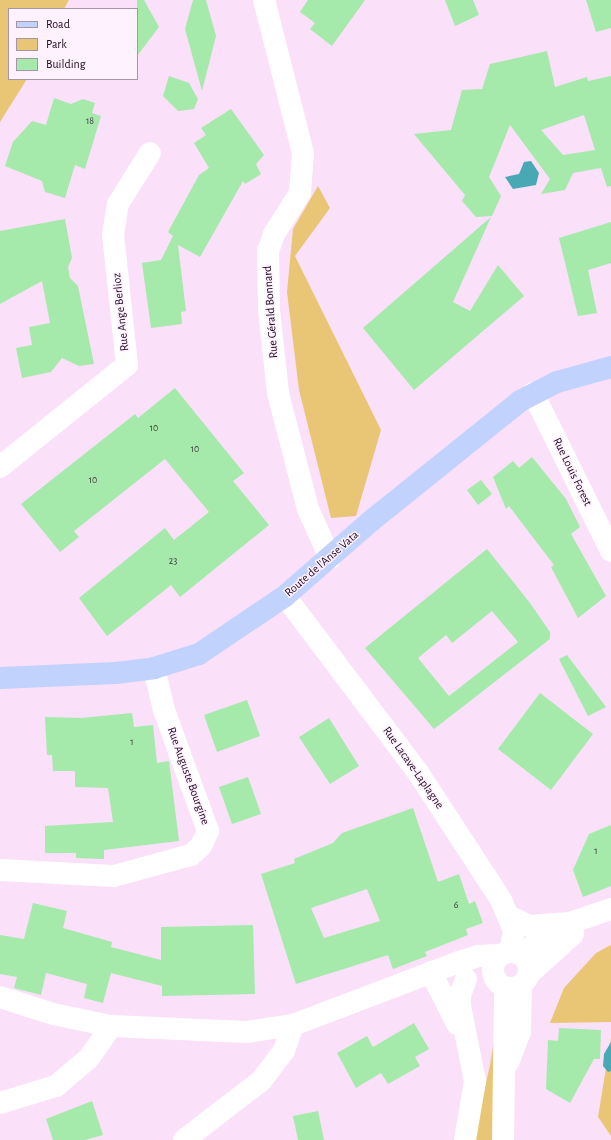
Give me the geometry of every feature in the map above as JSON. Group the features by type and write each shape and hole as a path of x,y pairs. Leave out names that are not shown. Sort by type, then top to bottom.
{"main road":[{"name":"Route de l'Anse Vata","path":"0,678 82,676 154,668 199,654 286,596 496,419 534,393 611,367"}],"street":[{"name":"Rue Gérald Bonnard","path":"264,0 303,153 300,193 274,234 268,251 269,309 278,393 308,509 330,558"},
{"name":"Rue Ange Berlioz","path":"0,467 127,365 113,235 118,204 150,153"},
{"name":"Rue Louis Forest","path":"534,393 611,551"},
{"name":"Rue Lacave-Laplagne","path":"286,596 419,774 511,917 514,939 510,954 494,964 513,982 506,1066 503,1140"},
{"name":"Rue Auguste Bourgine","path":"0,870 114,876 191,855 201,846 208,830 164,710 154,668"},
{"path":"510,954 577,922 611,909"},
{"path":"511,917 529,926 577,922"},
{"path":"437,972 466,979 513,982 564,944 577,922"},
{"path":"0,997 53,1014 110,1026 246,1032 293,1025 401,982 437,972 478,956 510,954 526,959 513,982"},
{"path":"437,972 453,1017 469,1045"},
{"path":"466,979 460,995 460,1006 475,1081 466,1140"},
{"path":"401,982 428,995 453,1017"},
{"path":"184,1140 261,1081 284,1051 293,1025"},
{"path":"0,1103 56,1086 89,1058 110,1026"}],"green space":[{"path":"0,0 69,0 65,8 8,8 8,80 26,80 0,122"},
{"path":"318,186 330,208 295,256 381,430 356,516 331,518 299,390 287,292 293,229"},
{"path":"611,945 611,1022 550,1023 564,988 596,953"},
{"path":"496,1029 494,1140 473,1140 490,1065"},
{"path":"611,1038 611,1136 598,1117"}],"water":[{"path":"531,161 539,173 536,185 513,189 505,177 519,174 524,162"},
{"path":"611,1042 611,1071 608,1072 603,1066 604,1054"}],"building":[{"path":"137,0 144,0 159,27 138,55 138,8"},
{"path":"193,0 206,0 216,36 202,91 185,29"},
{"path":"308,0 365,0 332,46 310,29 315,23 300,12"},
{"path":"445,0 473,0 479,15 455,26"},
{"path":"586,0 611,0 611,28 596,32"},
{"path":"547,51 555,87 587,77 588,81 611,76 611,186 607,187 601,168 573,173 565,190 541,194 550,179 510,125 489,177 501,196 492,216 476,217 462,201 465,195 414,134 451,130 462,90 482,89 490,64","holes":["584,115 595,150 563,155 541,130"]},
{"path":"169,76 189,83 198,99 194,109 178,111 163,96"},
{"path":"54,98 71,104 83,99 95,103 92,113 101,116 85,169 75,165 65,198 45,192 42,181 5,166 13,142 32,121 46,125"},
{"path":"231,109 264,155 256,164 261,174 245,184 243,181 200,257 178,245 186,311 181,312 182,324 151,328 142,263 161,260 173,236 168,232 199,175 209,168 194,143 206,135 201,128"},
{"path":"491,217 453,302 470,311 498,265 524,296 414,390 363,328"},
{"path":"65,219 72,258 68,267 70,278 78,286 94,364 79,366 62,358 51,372 22,378 16,348 32,345 29,327 50,323 42,281 0,304 0,231"},
{"path":"611,222 611,263 588,270 597,313 578,316 559,238"},
{"path":"175,388 244,473 233,481 269,525 180,597 171,585 107,636 79,598 165,528 174,540 209,512 165,459 74,531 79,537 60,552 21,504 135,414 138,418"},
{"path":"532,457 566,499 580,527 571,534 606,596 578,618 551,567 554,565 509,506 506,509 493,477 513,461 519,468"},
{"path":"481,480 492,494 478,505 467,490"},
{"path":"487,549 530,603 550,632 550,639 434,729 365,648","holes":["492,611 518,642 449,696 418,658 446,635 452,643"]},
{"path":"567,655 606,707 588,716 559,659"},
{"path":"540,693 593,734 551,790 498,749"},
{"path":"247,700 260,736 217,752 204,715"},
{"path":"132,713 134,727 153,725 157,763 169,761 179,841 104,850 104,859 76,858 76,853 45,853 45,826 113,822 108,788 75,787 75,771 53,771 52,755 47,755 45,717 81,718"},
{"path":"329,718 359,766 330,784 299,737"},
{"path":"248,777 261,814 232,824 219,787"},
{"path":"413,808 438,882 459,874 469,904 475,901 483,923 466,929 468,935 425,952 427,956 393,969 388,955 296,984 261,874 295,863 294,859 333,843 342,833","holes":["367,889 380,921 324,938 311,908"]},
{"path":"611,825 611,886 583,897 573,870 589,834"},
{"path":"33,903 67,911 63,928 112,942 111,947 161,960 161,927 253,925 255,994 162,996 162,986 111,973 103,1003 84,998 87,984 46,973 41,995 14,988 17,977 0,974 0,935 24,939"},
{"path":"414,1023 429,1049 415,1057 420,1066 388,1084 381,1073 356,1088 337,1053 367,1036 373,1047"},
{"path":"559,1028 601,1030 600,1059 594,1059 570,1103 546,1089 548,1040 558,1041"},
{"path":"92,1101 103,1135 85,1140 53,1140 46,1119"},
{"path":"318,1111 324,1140 298,1140 293,1116"}]}
